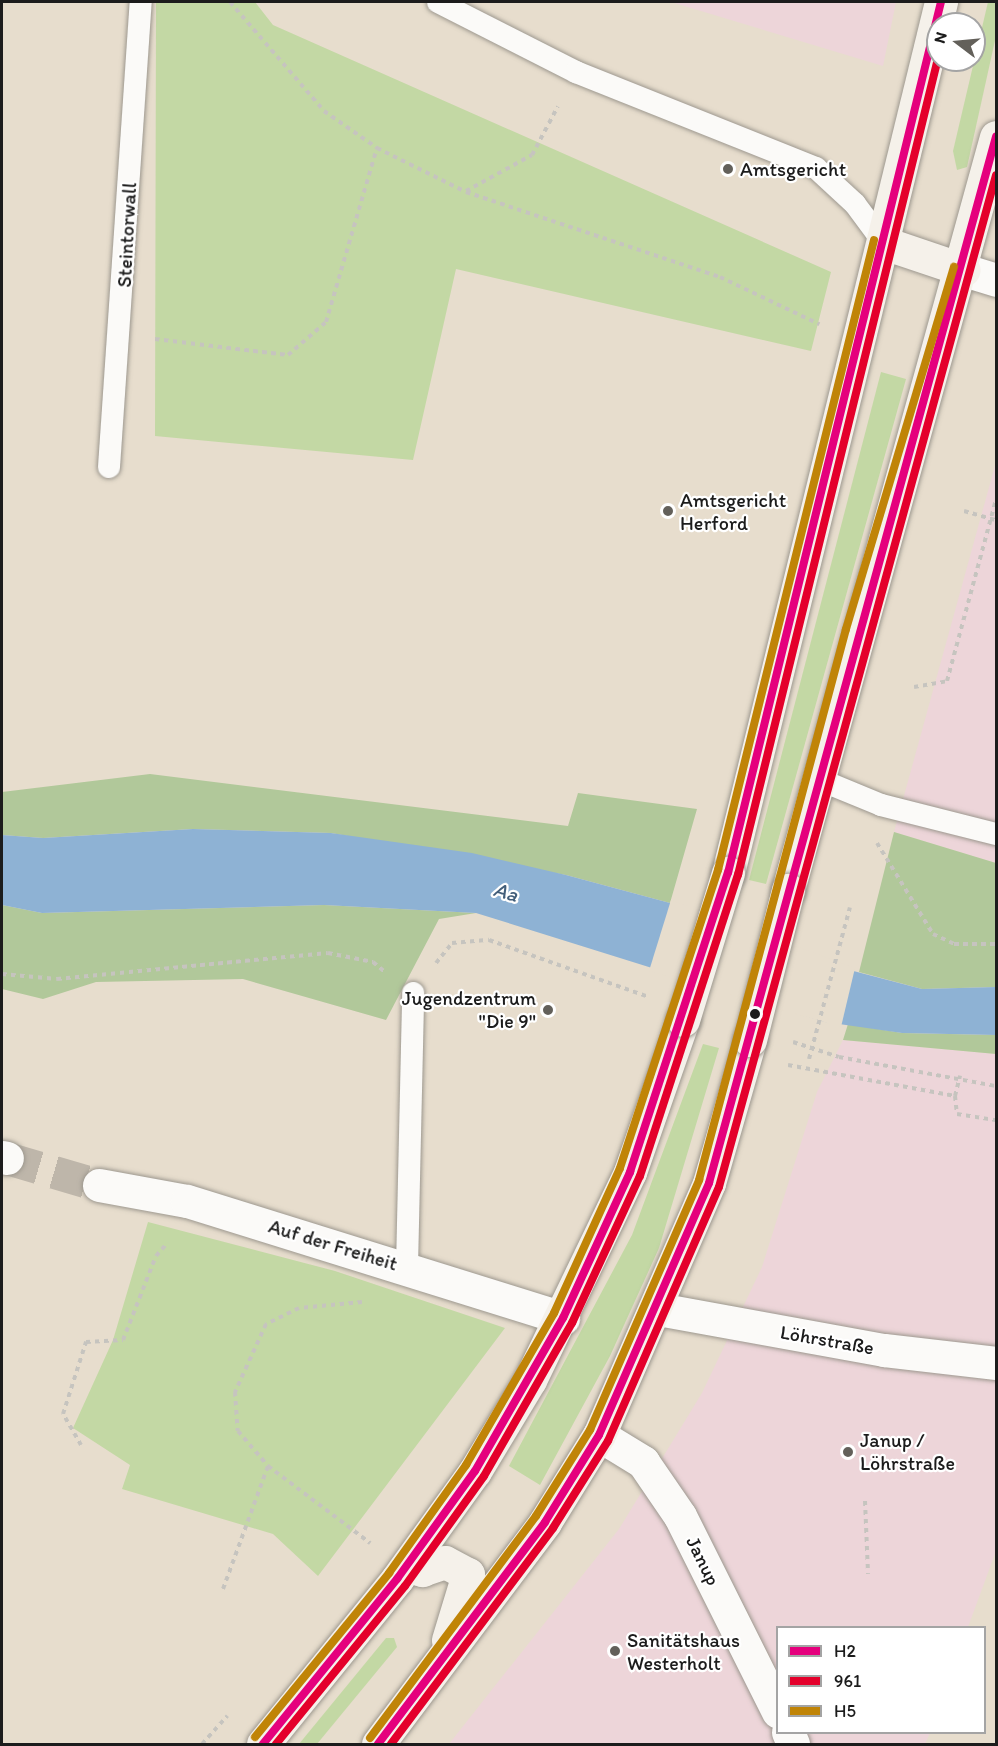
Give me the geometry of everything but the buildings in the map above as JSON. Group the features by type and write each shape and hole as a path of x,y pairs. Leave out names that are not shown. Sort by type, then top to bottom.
{"main road":[{"path":"264,1744 407,1566 475,1471 563,1318 630,1172 683,1020 728,873 884,243 941,2"},
{"path":"378,1744 449,1653 545,1521 599,1435 658,1309 709,1184 748,1047 818,779 964,270 996,137"},
{"path":"884,243 964,270"},
{"path":"407,1566 422,1570 445,1562 468,1574 447,1643 449,1653"}],"street":[{"path":"964,270 996,280"},
{"name":"Auf der Freiheit","path":"99,1185 187,1201 407,1267 563,1318"},
{"name":"Löhrstraße","path":"658,1309 884,1350 996,1363"},
{"name":"Janup","path":"599,1435 643,1461 680,1516 776,1710"}],"lane":[{"name":"Steintorwall","path":"109,467 122,332 141,2"},
{"path":"438,2 576,72 816,168 855,204 884,243"},
{"path":"818,779 881,805 996,834"},
{"path":"407,1267 413,993"}],"path":[{"path":"230,2 324,111 377,148 466,192 720,277 828,328"},
{"path":"466,192 532,155 576,72"},
{"path":"122,332 288,355 326,322 377,148"},
{"path":"915,687 947,681 994,519 996,500"},
{"path":"964,511 994,519"},
{"path":"872,835 933,934 954,944 996,944"},
{"path":"809,1059 850,907"},
{"path":"2,974 57,979 328,953 373,962 413,993 452,943 496,943"},
{"path":"748,1047 955,1096"},
{"path":"960,1076 955,1096 957,1114 996,1120"},
{"path":"81,1445 63,1414 86,1342 123,1340 156,1256 172,1237 187,1201"},
{"path":"373,1545 268,1466 238,1431 235,1392 248,1354 266,1324 299,1308 372,1300 407,1267"},
{"path":"223,1589 268,1466"},
{"path":"865,1502 868,1574"}],"shaded area":[{"path":"671,2 896,2 883,66"},
{"path":"996,462 996,863 894,832"},
{"path":"843,1040 996,1054 996,1551 968,1626 776,1626 776,1734 930,1734 925,1744 449,1744 619,1529 702,1393 762,1267 817,1092"}],"green space":[{"path":"156,2 255,2 273,25 831,272 811,351 456,269 413,460 155,436"},
{"path":"988,2 996,2 996,36 967,167 957,170 953,151 972,72 986,72 986,12"},
{"path":"881,372 906,379 766,884 749,880"},
{"path":"150,774 568,826 578,793 697,809 670,903 566,875 331,833 193,829 43,838 2,835 2,792"},
{"path":"894,832 996,863 996,987 922,989 859,972"},
{"path":"2,905 42,913 324,905 476,913 439,919 386,1020 243,979 96,982 43,999 2,989"},
{"path":"848,1024 902,1033 996,1035 996,1054 843,1040"},
{"path":"703,1044 719,1048 659,1248 610,1356 540,1485 509,1466 632,1235"},
{"path":"148,1222 335,1271 505,1328 318,1576 273,1534 122,1489 130,1465 73,1428 113,1340"},
{"path":"386,1638 394,1638 397,1647 317,1744 299,1744"}],"water":[{"name":"Aa","path":"193,829 331,833 472,853 566,875 670,903 823,963 922,989 996,987 996,1035 902,1033 825,1022 476,913 324,905 42,913 2,905 2,835 43,838"}],"pier":[{"path":"671,900 855,968 841,1027 649,971"}],"tunnel":[{"path":"7,1158 99,1185"}],"transit line":[{"name":"H2","path":"263,1744 397,1579 475,1471 563,1318 630,1172 728,873 941,2"},
{"name":"961","path":"276,1744 405,1586 484,1476 572,1323 640,1176 738,875 935,72"},
{"name":"H2","path":"378,1744 545,1522 599,1435 709,1183 996,137"},
{"name":"961","path":"391,1744 553,1528 608,1441 719,1187 996,175"},
{"name":"H5","path":"255,1737 389,1573 466,1465 554,1313 620,1168 718,870 874,240"},
{"name":"H5","path":"370,1738 536,1516 590,1430 699,1180 846,629 954,267"}],"place":[{"name":"Amtsgericht","path":"728,169"},
{"name":"Amtsgericht Herford","path":"668,511"},
{"name":"Jugendzentrum \"Die 9\"","path":"548,1010"},
{"name":"Janup / Löhrstraße","path":"848,1452"},
{"name":"Sanitätshaus Westerholt","path":"615,1651"}]}
